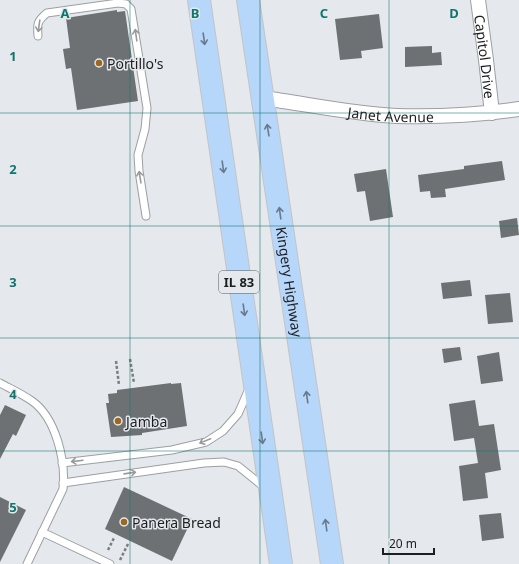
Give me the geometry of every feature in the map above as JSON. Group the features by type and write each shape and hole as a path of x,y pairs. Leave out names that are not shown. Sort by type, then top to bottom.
{"highway":[{"name":"IL 83","path":"199,0 281,564"},
{"name":"Kingery Highway","path":"248,0 332,564"}],"street":[{"name":"Capitol Drive","path":"478,0 492,113"},
{"name":"Janet Avenue","path":"263,98 396,116 492,113 519,110"}],"lane":[{"path":"38,36 40,18 47,13 118,3 126,4 131,9 147,108 145,129 138,155 146,216"},
{"path":"62,463 172,450 206,442 223,431 238,414 254,380"},
{"path":"0,383 33,402 51,422 57,437 62,463 64,483 60,495 27,564"},
{"path":"64,483 204,463 224,462 238,466 270,490"},
{"path":"42,532 110,564"}],"path":[{"path":"130,359 134,383"},
{"path":"116,361 119,385"},
{"path":"118,564 128,544"}],"building":[{"name":"Portillo's","path":"117,10 117,12 125,11 138,101 77,110 71,68 66,69 63,49 70,48 66,18"},
{"path":"379,14 383,48 361,51 362,58 340,60 335,19"},
{"path":"432,46 432,53 441,52 442,65 405,67 405,47"},
{"path":"502,161 505,180 445,189 446,197 431,198 430,191 420,192 418,175 464,169 464,166"},
{"path":"386,169 393,217 370,221 365,191 357,192 354,174"},
{"path":"517,218 519,235 501,238 499,221"},
{"path":"470,280 472,296 443,299 441,283"},
{"path":"510,293 513,322 488,324 485,295"},
{"path":"460,347 462,360 444,363 442,349"},
{"path":"499,352 503,381 481,384 477,356"},
{"path":"181,383 187,426 142,433 142,435 111,437 106,403 109,403 108,394 117,393 117,390"},
{"path":"475,400 479,426 494,424 501,470 485,473 488,498 463,501 459,466 478,463 474,438 454,441 449,404"},
{"path":"5,405 26,415 16,436 13,434 0,459 0,415"},
{"path":"124,487 192,519 172,561 105,529"},
{"path":"0,497 26,510 0,562"},
{"path":"501,513 504,538 482,541 479,515"}],"place":[{"name":"Portillo's","path":"99,63"},
{"name":"Jamba","path":"118,421"},
{"name":"Panera Bread","path":"124,522"}]}
